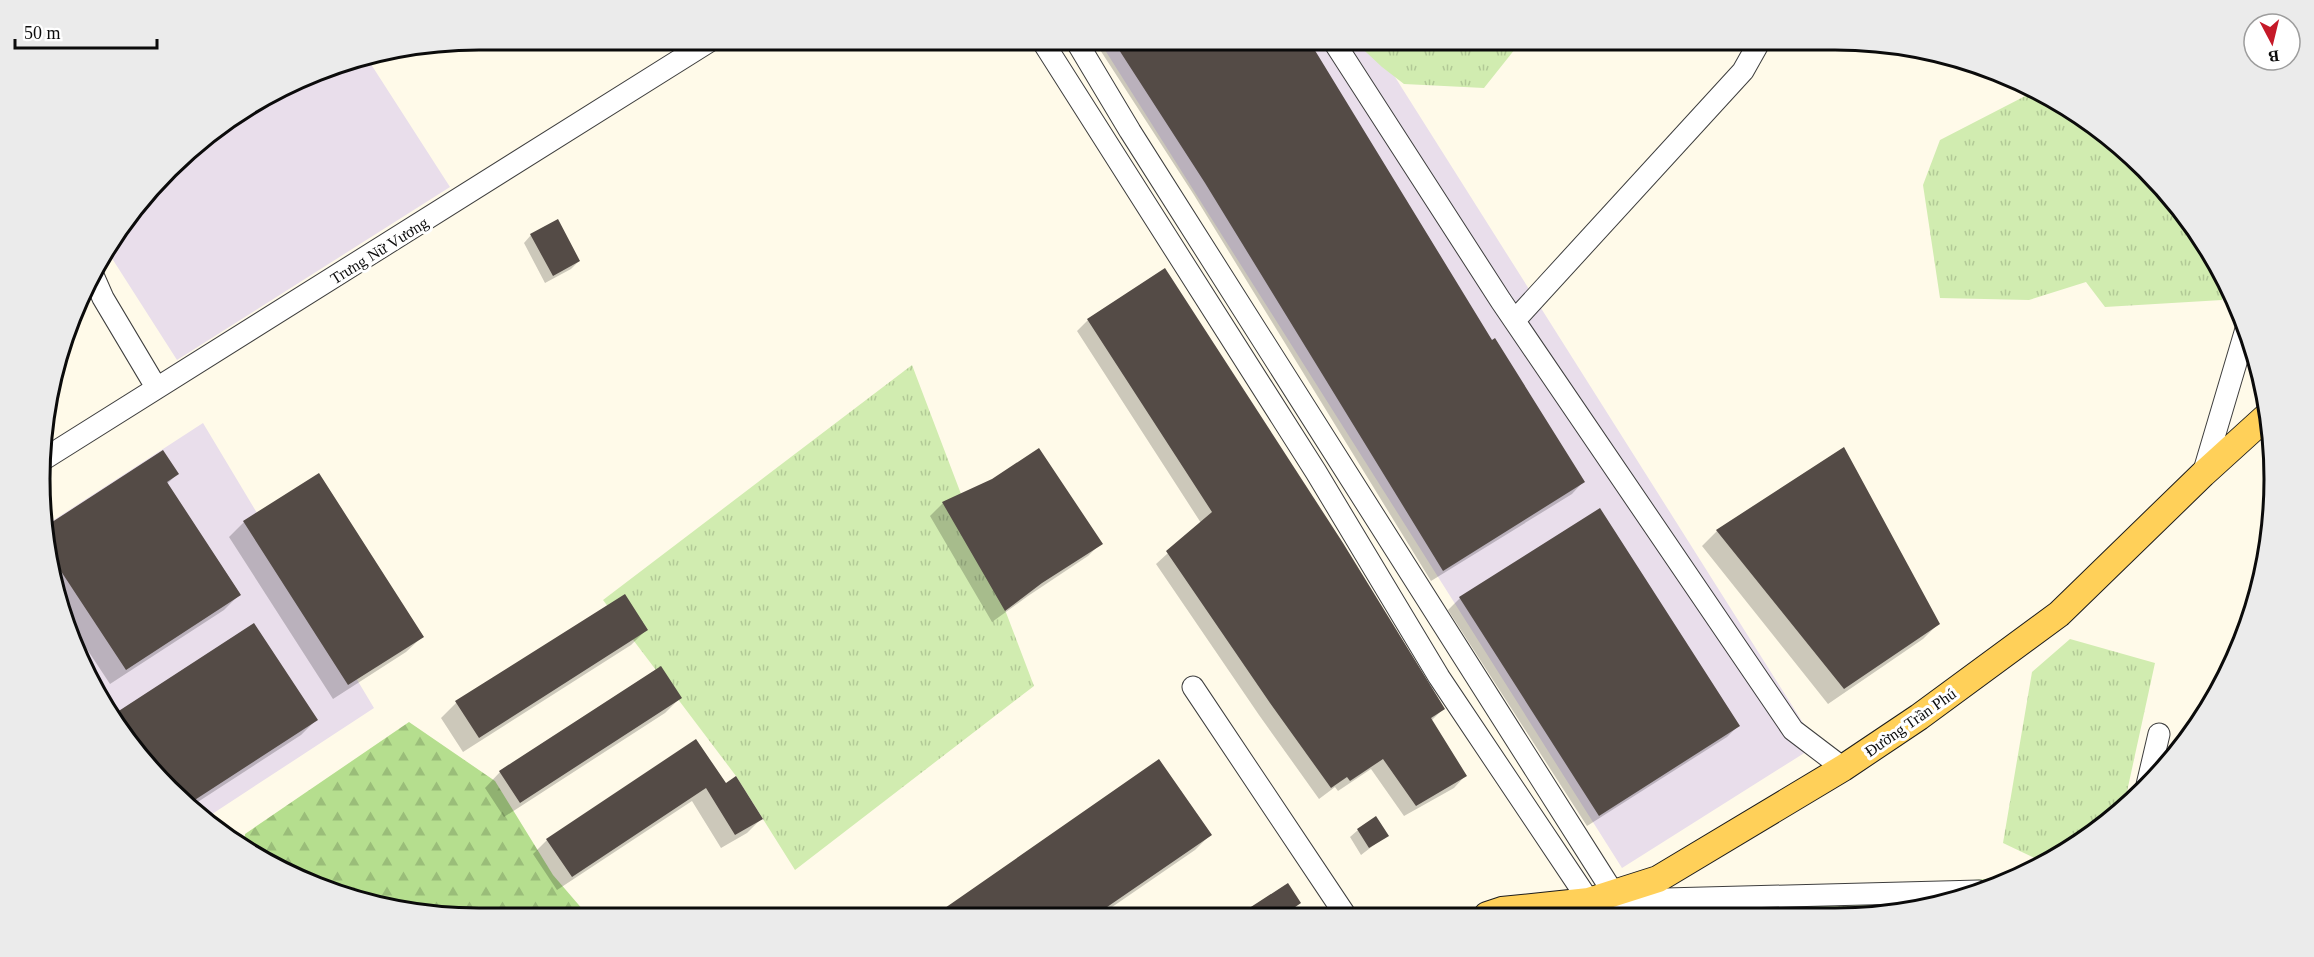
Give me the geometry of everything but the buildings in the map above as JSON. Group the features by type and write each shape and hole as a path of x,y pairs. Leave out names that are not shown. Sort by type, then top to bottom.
{"main road":[{"name":"Đường Trần Phú","path":"1521,908 1589,901 1658,879 1843,768 1919,717 2059,614 2202,474 2261,421"}],"street":[{"name":"Trưng Nữ Vương","path":"50,455 156,387 277,315 696,50"},
{"path":"1048,50 1316,472 1439,677 1589,901 1951,892"},
{"path":"1082,50 1130,131 1614,894"},
{"path":"1339,50 1515,320 1793,730 1843,768"},
{"path":"1515,320 1743,71 1755,50"},
{"path":"97,283 156,387"},
{"path":"2202,474 2242,341"},
{"path":"1193,687 1341,908"},
{"path":"2150,770 2159,734"}],"shaded area":[{"path":"1105,50 1378,50 1817,745 1622,868"},
{"path":"370,63 450,187 177,360 111,257 122,240 138,217 175,175 217,138 264,107 289,94 314,82"},
{"path":"203,423 374,708 212,814 175,782 156,761 138,740 107,693 82,643 72,616 64,590 52,521"}],"green space":[{"path":"1364,50 1514,50 1484,88 1404,84"},
{"path":"2027,95 2050,107 2097,138 2139,175 2158,196 2176,217 2207,264 2223,295 2222,300 2105,307 2086,282 2029,300 1940,298 1923,185 1940,140"},
{"path":"912,365 1034,686 795,870 736,776 603,600"},
{"path":"2070,639 2155,663 2127,793 2097,819 2035,858 2003,843 2032,672"},
{"path":"409,722 495,781 553,875 581,908 450,907 367,893 314,875 289,863 245,838 245,834"},
{"path":"1991,878 1947,893 1864,907 1667,908"}]}
